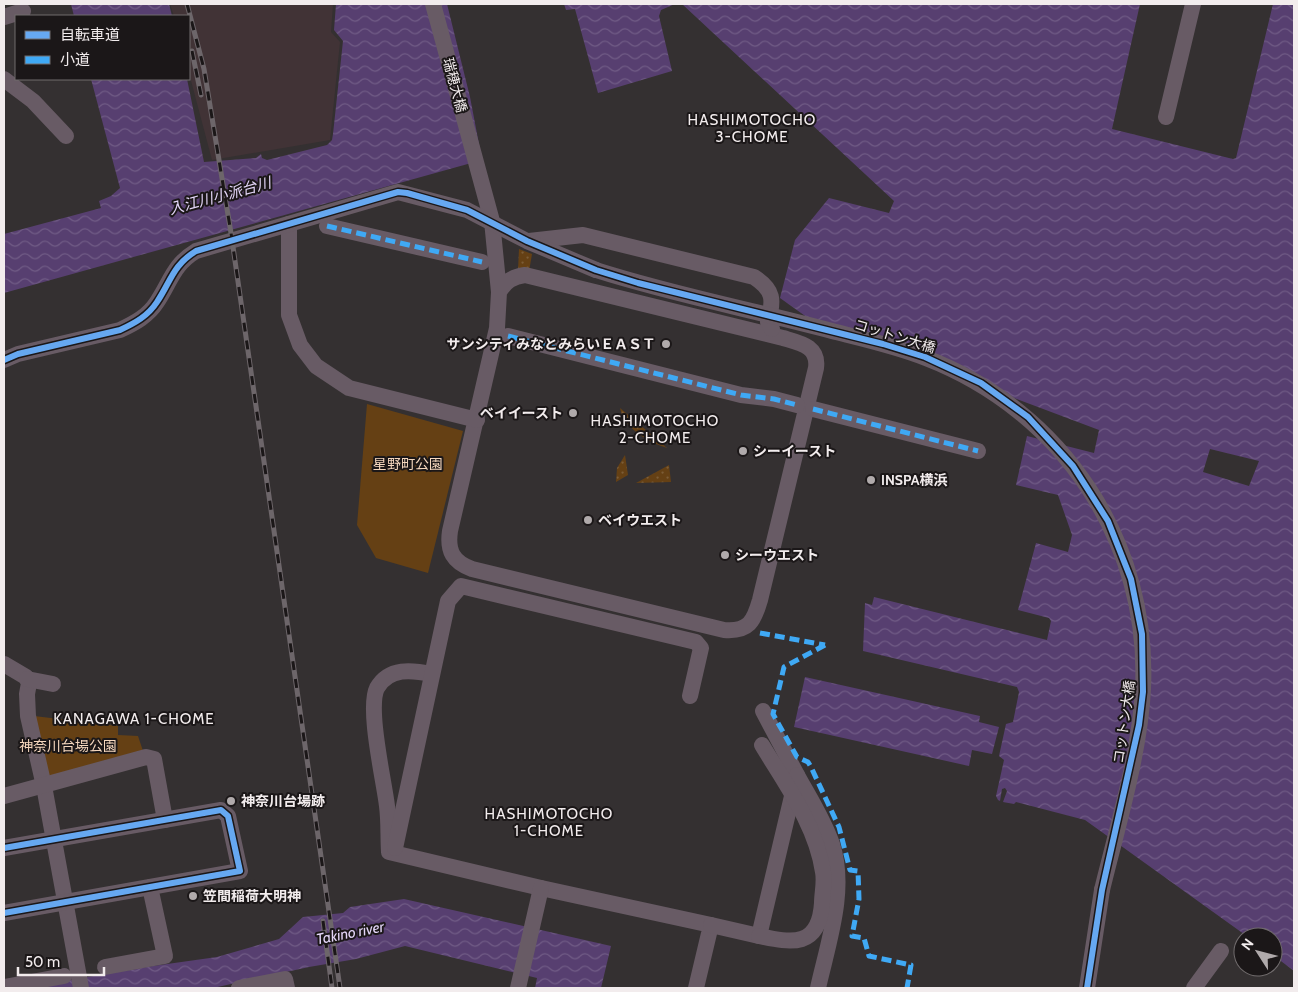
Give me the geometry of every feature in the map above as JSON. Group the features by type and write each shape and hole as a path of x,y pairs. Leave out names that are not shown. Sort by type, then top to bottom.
{"street":[{"name":"瑞穂大橋","path":"433,4 492,222 499,292 497,328 450,531 449,550 458,562 472,569 724,630 740,630 754,617 760,600 816,368 816,357 810,348 804,344 783,338"},
{"path":"1166,117 1193,4"},
{"path":"4,17 23,11"},
{"path":"4,80 33,100 66,136"},
{"name":"コットン大橋","path":"11,357 120,330 139,320 150,310 175,269 190,254 226,241 398,192 456,206 492,222 527,241 596,270 638,283 883,344 925,357 982,383 1028,417 1073,466 1094,498 1119,545 1131,579 1142,634 1143,692 1139,725 1102,890 1087,988"},
{"path":"288,224 289,315 298,341 316,366 349,388 477,420"},
{"path":"327,226 482,262"},
{"path":"527,241 583,235 754,277 765,284 770,294 773,305 768,322"},
{"path":"499,292 505,283 513,277 525,275 783,338"},
{"path":"749,330 768,322"},
{"path":"768,322 775,332 783,338"},
{"path":"508,336 741,395 774,398 978,451"},
{"path":"394,853 448,601 461,586 696,642 701,648 690,696"},
{"path":"4,664 27,686 28,716 44,786 66,902 75,979 4,987"},
{"path":"432,674 403,670 388,677 378,688 373,706 387,808 389,852 541,888 787,942 802,940 813,930 821,914 824,874 816,844 803,813 762,745"},
{"path":"27,686 53,684"},
{"path":"763,711 798,775 832,844 837,872 836,902 818,988"},
{"path":"4,796 146,757 154,759 165,820"},
{"path":"759,936 798,775"},
{"path":"4,848 221,810 228,816 240,871 4,914"},
{"path":"106,967 165,956 150,887"},
{"path":"519,985 541,888"},
{"path":"696,988 711,925"},
{"path":"1194,988 1221,951"},
{"path":"239,988 285,979 287,988"}],"shaded area":[{"path":"170,4 333,4 331,32 340,42 330,140 212,160 190,77 190,15 174,15"}],"green space":[{"path":"519,249 532,254 529,271 518,271"},
{"name":"星野町公園","path":"367,404 463,431 428,573 376,558 357,525"},
{"path":"620,408 667,448 638,434 626,422"},
{"path":"625,455 628,475 616,482 617,468"},
{"path":"669,465 671,482 636,483"},
{"name":"神奈川台場公園","path":"34,716 118,726 118,735 138,736 144,754 49,777"}],"water":[{"path":"71,4 169,4 172,15 74,15"},
{"name":"入江川小派台川","path":"336,4 447,4 470,97 482,160 4,293 4,234 101,208 99,201 111,196 120,188 91,80 187,80 204,162 256,158 261,154 262,158 267,160 327,145 332,140 343,41 334,30"},
{"path":"564,4 675,4 661,10 659,16 672,71 598,93 575,9 566,10"},
{"path":"682,4 1140,4 1112,129 1233,159 1236,158 1273,4 1294,4 1294,971 1283,963 1283,927 1234,927 1085,820 1016,802 1014,804 1003,802 1007,791 1005,788 1002,789 1000,801 998,800 996,796 1004,760 999,756 1006,724 1013,722 1019,692 1017,687 863,651 865,603 872,605 874,597 1047,640 1051,621 1049,618 1018,610 1036,543 1068,552 1072,535 1058,495 1016,485 1027,436 1094,453 1099,430 815,323 780,298 795,240 829,198 889,213 894,201","holes":["1210,449 1259,461 1249,486 1203,472"]},
{"path":"805,677 980,716 979,722 999,727 992,754 972,750 969,766 794,727"},
{"name":"Takino river","path":"404,899 611,946 601,988 535,988 537,978 405,946 356,959 309,967 213,988 22,988 217,957 279,939 303,917 343,913 350,907"}],"railway":[{"path":"187,4 190,15"},
{"path":"190,15 204,69 231,233 340,988"},
{"path":"192,51 201,95"},
{"path":"323,921 332,988"}],"marked path":[{"path":"327,226 482,262"},
{"path":"508,336 741,395 774,399 797,405"},
{"path":"813,409 978,451"},
{"path":"760,633 825,645"},
{"path":"825,645 784,667 773,714 797,757 808,762 811,767 839,827 850,870 858,871 859,899 852,936 864,938 869,956 911,965 907,988"}],"cycle path":[{"path":"4,360 18,354 120,330 136,322 153,307 182,262 196,251 398,192 467,210 527,241 596,270 638,283 883,344 925,357 981,383 1028,417 1073,466 1108,521 1131,579 1142,634 1143,692 1139,725 1102,890 1087,988"},
{"path":"4,848 221,810 228,816 240,871 4,913"}],"place":[{"name":"サンシティみなとみらいＥＡＳＴ","path":"666,344"},
{"name":"ベイイースト","path":"573,413"},
{"name":"シーイースト","path":"743,451"},
{"name":"INSPA横浜","path":"871,480"},
{"name":"ベイウエスト","path":"588,520"},
{"name":"シーウエスト","path":"725,555"},
{"name":"神奈川台場跡","path":"231,801"},
{"name":"笠間稲荷大明神","path":"193,896"}],"district":[{"name":"HASHIMOTOCHO 3-CHOME","path":"752,128"},
{"name":"HASHIMOTOCHO 2-CHOME","path":"655,430"},
{"name":"KANAGAWA 1-CHOME","path":"134,719"},
{"name":"HASHIMOTOCHO 1-CHOME","path":"549,822"}]}
